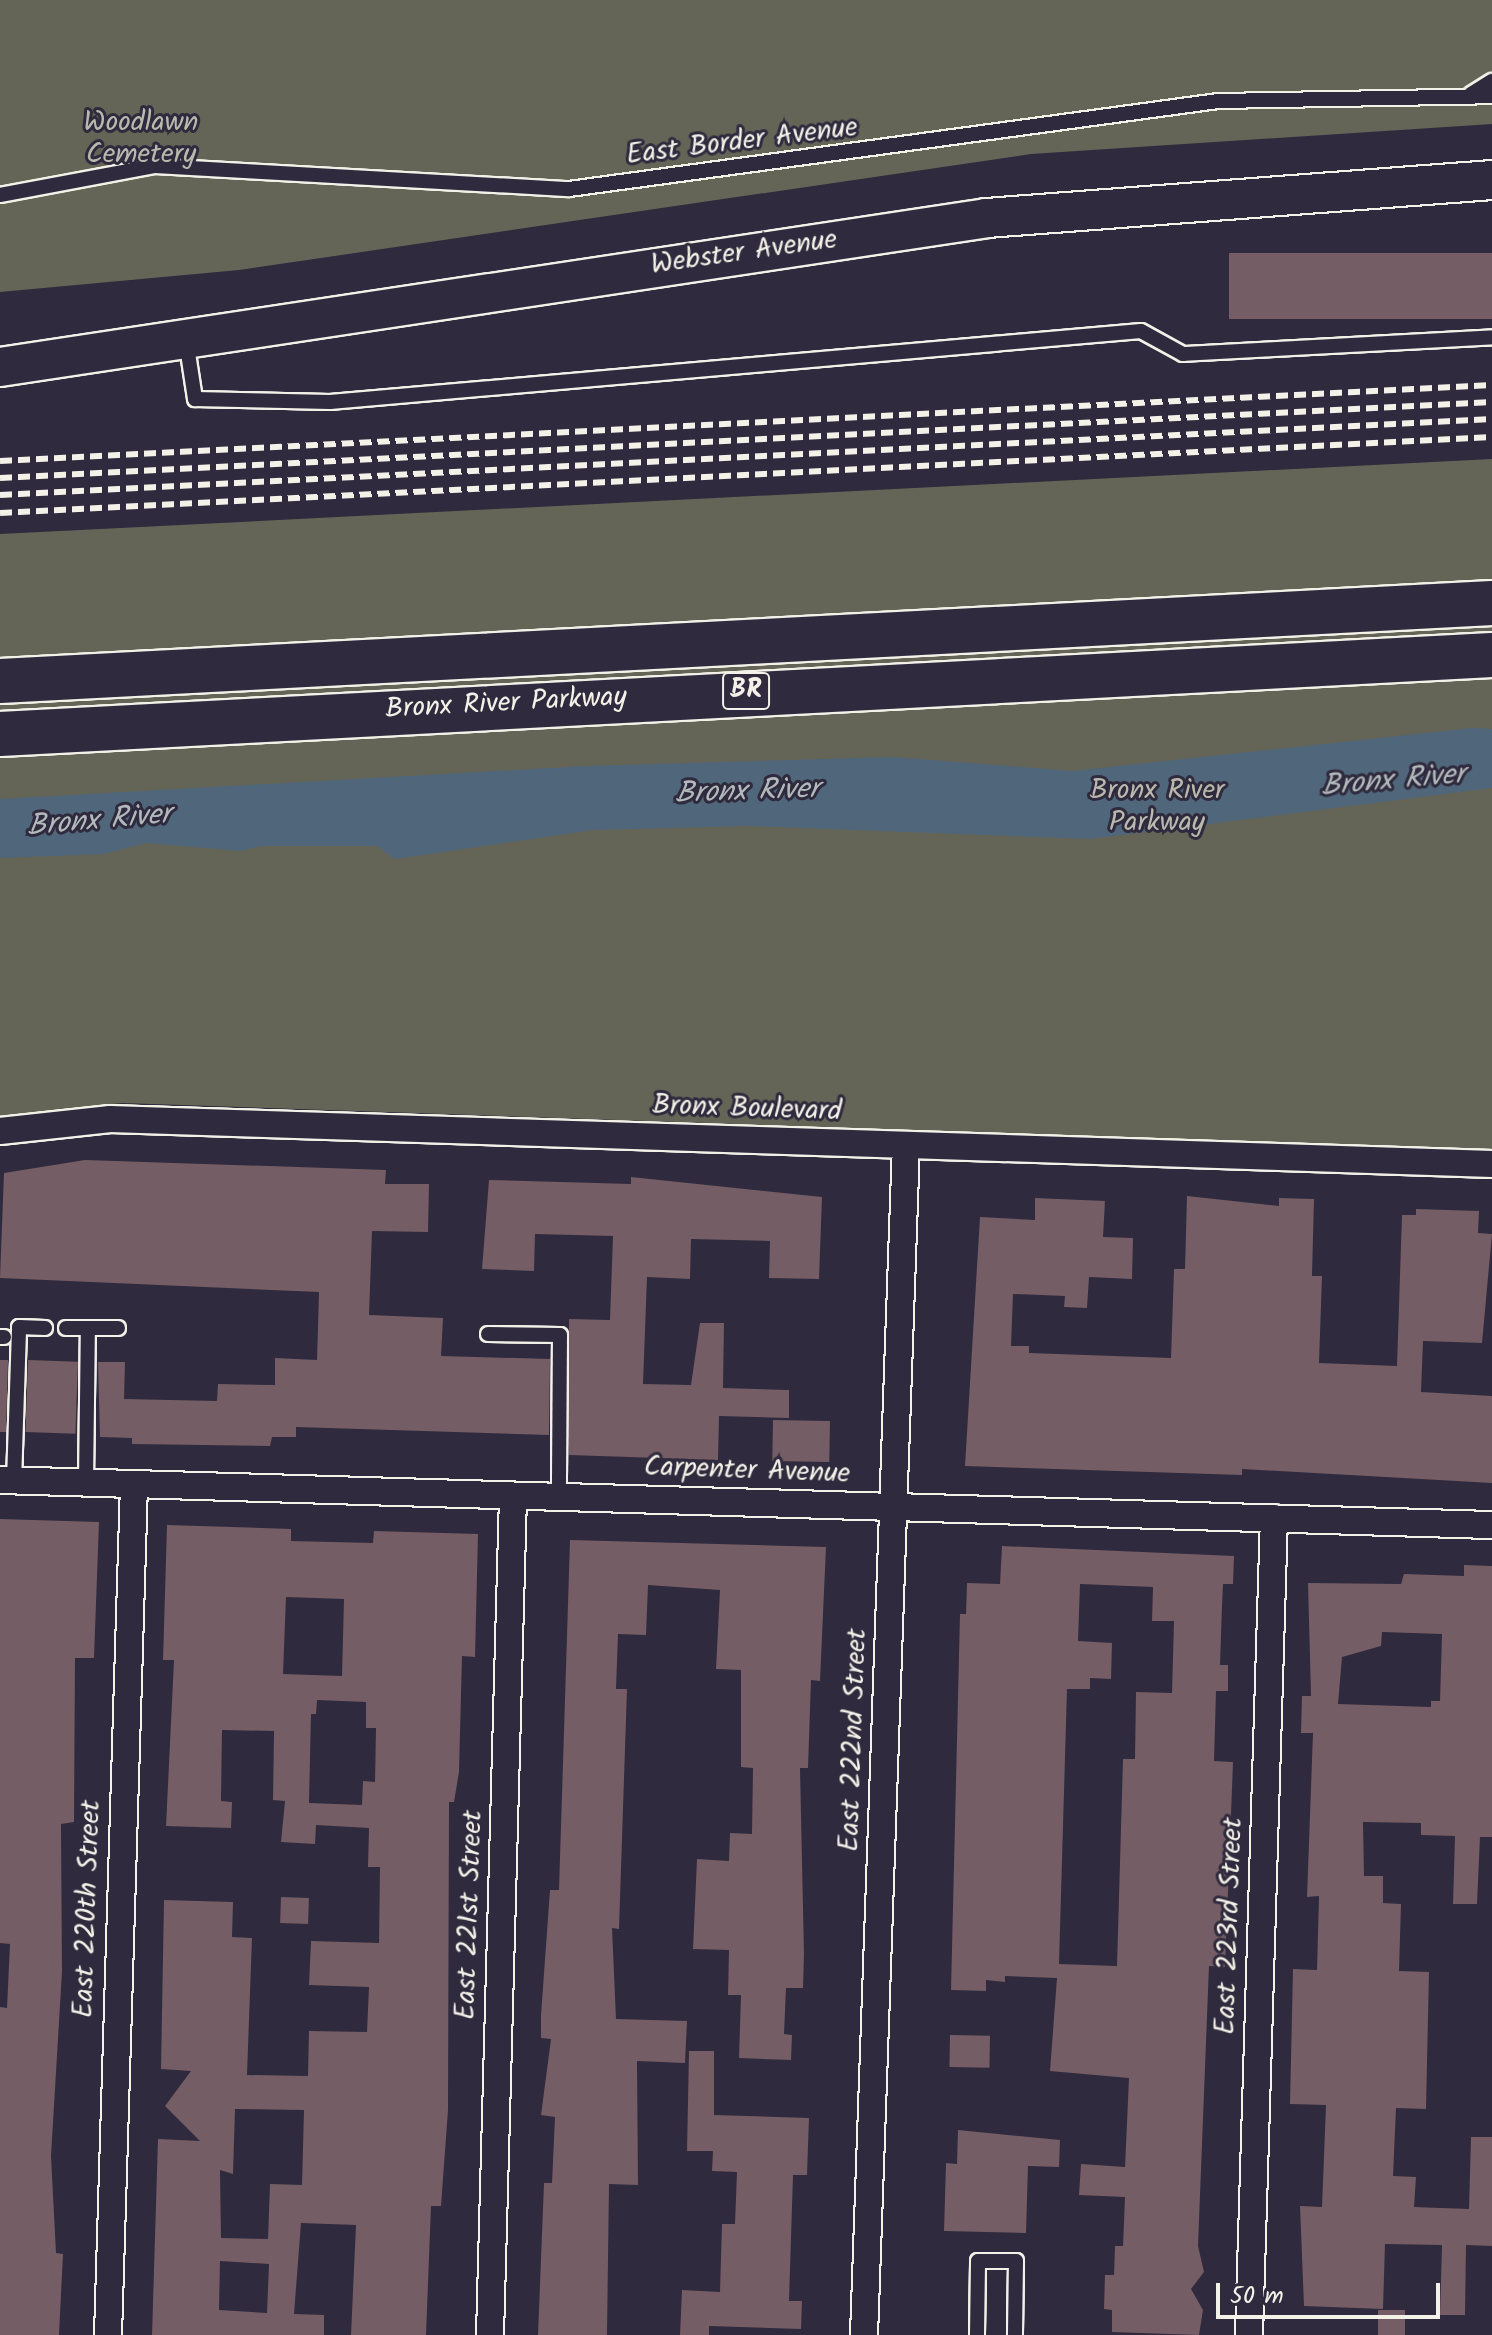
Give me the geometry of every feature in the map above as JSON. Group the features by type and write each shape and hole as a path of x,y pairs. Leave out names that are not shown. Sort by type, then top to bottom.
{"highway":[{"name":"Bronx River Parkway","path":"0,681 1492,603"},
{"name":"Bronx River Parkway","path":"0,734 1492,655"}],"main road":[{"name":"Webster Avenue","path":"0,367 185,336 987,218 1492,180"}],"street":[{"name":"Bronx Boulevard","path":"0,1131 110,1119 1492,1164"},
{"name":"East 222nd Street","path":"864,2335 906,1147"},
{"name":"Carpenter Avenue","path":"7,1481 1492,1525"},
{"name":"East 220th Street","path":"108,2335 134,1484"},
{"name":"East 221st Street","path":"490,2335 513,1496"},
{"name":"East 223rd Street","path":"1249,2335 1274,1518"}],"lane":[{"path":"1471,95 1492,81"},
{"name":"East Border Avenue","path":"0,195 155,166 569,189 900,149 1218,101 1492,96"},
{"path":"185,336 195,399 330,402 1141,331 1183,354 1492,337"},
{"path":"7,1481 19,1327 45,1328"},
{"path":"66,1328 118,1328"},
{"path":"86,1483 88,1328"},
{"path":"488,1334 560,1335 559,1498"},
{"path":"977,2335 978,2261 1016,2261 1015,2335"}],"green space":[{"name":"Woodlawn Cemetery","path":"0,0 1492,0 1492,124 1031,154 239,270 0,292"},
{"name":"Bronx River Parkway","path":"1492,459 1492,1150 122,1103 0,1116 0,534"}],"water":[{"name":"Bronx River","path":"1472,728 1492,729 1492,788 1090,839 749,826 593,830 395,859 377,846 261,846 241,851 146,843 104,854 0,858 0,799 586,766 893,757 1072,771"}],"building":[{"path":"1229,253 1492,253 1492,319 1229,319"},
{"path":"85,1160 386,1170 385,1184 429,1184 428,1232 372,1231 369,1315 443,1318 441,1356 550,1359 549,1435 296,1427 296,1437 272,1437 270,1446 132,1444 132,1438 100,1437 98,1362 125,1362 124,1399 217,1401 218,1384 275,1385 275,1358 317,1360 319,1292 0,1278 4,1173"},
{"path":"631,1177 822,1197 819,1279 769,1278 770,1241 691,1239 690,1279 647,1277 643,1384 691,1385 700,1323 724,1323 723,1388 789,1390 789,1418 719,1416 718,1460 569,1455 569,1319 610,1320 613,1236 535,1234 534,1271 482,1269 489,1180 631,1184"},
{"path":"1187,1196 1279,1206 1279,1198 1314,1199 1312,1276 1322,1276 1319,1363 1397,1366 1402,1215 1416,1215 1416,1209 1479,1211 1478,1233 1492,1234 1482,1343 1423,1341 1421,1392 1492,1396 1492,1483 1242,1469 1242,1475 965,1466 980,1217 1035,1220 1035,1198 1105,1201 1103,1237 1133,1238 1132,1279 1089,1277 1087,1308 1064,1307 1065,1296 1013,1294 1011,1346 1029,1346 1029,1353 1171,1358 1174,1269 1185,1269"},
{"path":"0,1360 8,1360 6,1432 0,1432"},
{"path":"28,1360 78,1362 75,1434 25,1432"},
{"path":"773,1420 830,1421 829,1462 772,1461"},
{"path":"0,1519 99,1522 94,1658 75,1658 74,1822 61,1824 62,1972 51,2156 56,2253 63,2254 59,2335 0,2335 0,2007 7,2008 10,1944 0,1943"},
{"path":"167,1525 291,1529 291,1541 373,1543 374,1531 478,1534 475,1657 462,1656 459,1772 454,1802 449,1802 448,2110 441,2206 431,2206 426,2335 351,2335 356,2225 301,2223 294,2314 324,2315 324,2335 152,2335 158,2139 200,2141 165,2106 191,2071 161,2069 164,1900 233,1902 232,1937 252,1938 247,2075 308,2076 309,2031 367,2032 369,1987 309,1985 311,1941 379,1943 380,1867 368,1867 369,1828 316,1825 315,1844 281,1842 285,1801 273,1800 274,1731 222,1730 221,1801 232,1802 231,1828 166,1826 174,1660 163,1660","holes":["286,1597 344,1599 342,1676 283,1674","317,1700 366,1702 366,1728 376,1728 375,1782 363,1781 362,1805 309,1803 311,1714 316,1714","235,2109 304,2110 302,2185 270,2184 268,2239 221,2238 220,2170 233,2174","220,2261 269,2264 267,2313 219,2310"]},
{"path":"570,1540 826,1547 820,1681 811,1680 808,1768 800,1768 803,1988 786,1988 784,2034 792,2035 791,2060 739,2058 741,1995 728,1995 729,1950 693,1949 697,1859 729,1861 730,1833 752,1834 753,1768 741,1767 741,1670 716,1669 720,1590 648,1585 646,1635 618,1634 616,1689 627,1689 619,1929 612,1928 616,2019 687,2021 685,2063 637,2061 638,2185 609,2184 607,2335 538,2335 544,2183 552,2183 555,2117 541,2115 551,2039 541,2038 541,2015 550,1890 559,1890"},
{"path":"1002,1546 1234,1556 1233,1584 1223,1584 1222,1606 1220,1665 1228,1665 1228,1691 1216,1691 1214,1761 1233,1762 1225,1967 1209,1966 1198,2246 1204,2272 1191,2289 1203,2310 1199,2335 1112,2332 1112,2310 1104,2309 1105,2275 1114,2275 1115,2246 1123,2246 1125,2197 1079,2195 1081,2164 1125,2167 1129,2078 1050,2071 1057,1978 1005,1976 1005,1982 986,1980 986,1991 951,1990 960,1614 966,1614 967,1583 1000,1584","holes":["1080,1584 1153,1587 1152,1621 1174,1621 1172,1693 1136,1692 1135,1759 1123,1759 1117,1966 1059,1964 1067,1689 1090,1689 1090,1678 1111,1679 1112,1643 1078,1641"]},
{"path":"1464,1565 1492,1566 1492,1837 1480,1837 1477,1904 1453,1904 1455,1836 1421,1835 1421,1823 1363,1822 1364,1876 1383,1876 1383,1903 1401,1904 1399,1971 1429,1972 1426,2109 1396,2108 1393,2176 1416,2177 1414,2207 1469,2209 1471,2137 1492,2137 1492,2246 1466,2245 1465,2315 1440,2315 1442,2245 1385,2244 1383,2309 1304,2306 1300,2206 1322,2207 1326,2105 1290,2104 1293,1969 1317,1970 1319,1896 1307,1897 1313,1733 1301,1733 1302,1696 1311,1696 1308,1583 1401,1584 1404,1574 1464,1576","holes":["1382,1632 1442,1634 1440,1701 1431,1701 1431,1707 1338,1704 1342,1657 1381,1646"]},
{"path":"281,1897 309,1898 308,1924 280,1923"},
{"path":"950,2035 990,2036 989,2068 949,2067"},
{"path":"689,2051 714,2051 714,2115 809,2118 807,2175 793,2175 789,2301 802,2301 801,2329 709,2326 709,2335 680,2335 682,2290 720,2292 722,2224 735,2224 737,2172 712,2171 713,2151 687,2151"},
{"path":"958,2130 1060,2140 1059,2167 1028,2166 1026,2233 944,2231 946,2163 957,2164"},
{"path":"1378,2310 1405,2310 1405,2335 1378,2335"}],"railway":[{"path":"0,461 1492,385"},
{"path":"0,478 1492,402"},
{"path":"0,495 1492,419"},
{"path":"0,513 1492,437"}]}
